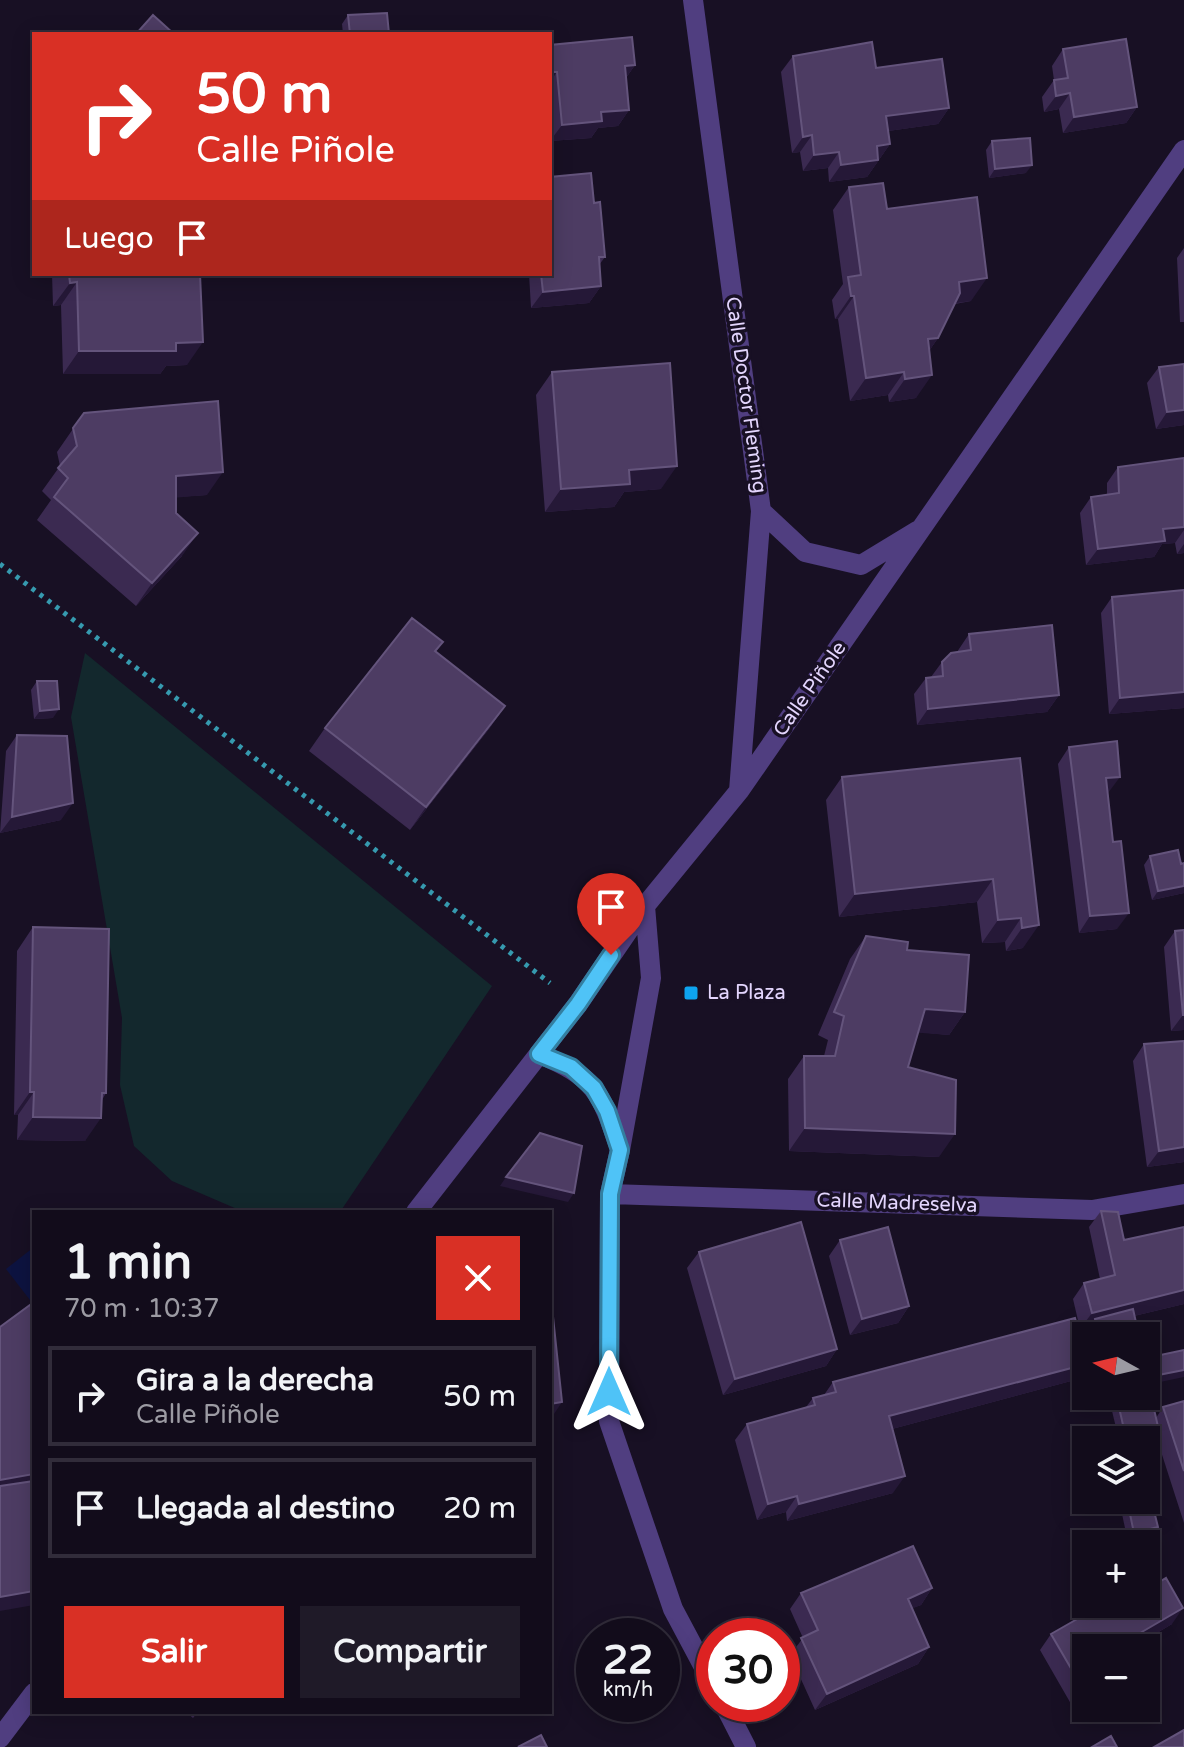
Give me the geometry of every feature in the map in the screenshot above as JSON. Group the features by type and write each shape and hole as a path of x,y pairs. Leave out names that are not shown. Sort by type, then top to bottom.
{"street":[{"name":"Calle Doctor Fleming","path":"693,0 761,511 739,791"},
{"name":"Calle Piñole","path":"418,1210 578,1004 645,906 739,791 1184,150"},
{"path":"761,511 805,552 861,565 924,527"},
{"path":"645,906 651,978 610,1194 609,1421 673,1609 696,1652"},
{"path":"539,1054 571,1067 594,1088 607,1111 620,1150"},
{"name":"Calle Madreselva","path":"610,1194 1092,1210 1184,1194"},
{"path":"0,1738 32,1696"},
{"path":"733,1722 746,1747"}],"path":[{"path":"0,564 578,1004"}],"green space":[{"path":"85,653 492,986 341,1210 239,1210 172,1181 134,1146 120,1085 122,1018 71,717"}],"shaded area":[{"path":"32,1249 32,1298 30,1300 6,1269"}],"building":[{"path":"387,13 389,32 350,32 348,15"},
{"path":"153,15 172,32 138,32"},
{"path":"632,37 635,65 625,66 629,110 601,112 602,121 562,125 557,72 552,72 552,45"},
{"path":"1126,39 1137,107 1074,117 1070,93 1056,96 1054,80 1068,78 1063,49"},
{"path":"872,42 876,68 942,59 949,108 886,116 890,144 877,146 878,160 841,165 839,152 814,155 812,135 803,137 793,56"},
{"path":"1030,138 1032,165 995,169 992,141"},
{"path":"591,173 594,203 600,202 605,257 599,257 601,286 543,292 541,276 552,276 552,177"},
{"path":"883,183 887,209 977,197 987,278 959,282 960,293 938,338 928,339 932,375 905,379 904,372 866,378 854,296 851,296 848,277 861,275 849,187"},
{"path":"69,276 200,276 203,342 176,343 176,351 79,351 77,282 70,283"},
{"path":"670,363 677,466 629,470 630,484 561,489 552,372"},
{"path":"1184,364 1184,410 1167,412 1159,367"},
{"path":"218,401 223,472 176,476 176,513 198,533 152,583 54,497 68,478 58,468 77,446 73,428 84,413"},
{"path":"1184,458 1184,527 1163,529 1165,541 1098,549 1091,497 1119,493 1118,467"},
{"path":"1184,590 1184,692 1120,698 1112,597"},
{"path":"412,618 443,642 435,651 505,706 426,807 325,728"},
{"path":"1052,625 1059,695 928,709 926,678 943,676 942,662 951,653 971,650 969,634"},
{"path":"37,681 57,681 59,709 40,711"},
{"path":"17,735 67,736 73,803 12,817"},
{"path":"1117,741 1120,777 1106,778 1113,842 1121,841 1129,913 1090,916 1069,747"},
{"path":"1020,758 1039,925 1022,928 1021,918 998,920 993,879 855,894 842,777"},
{"path":"1178,850 1181,864 1184,863 1184,886 1158,891 1150,856"},
{"path":"33,927 109,929 106,1093 102,1093 101,1118 33,1117 34,1092 30,1092"},
{"path":"1184,930 1184,1015 1183,1015 1175,931"},
{"path":"866,936 908,942 907,950 969,955 965,1012 925,1009 908,1067 956,1080 955,1134 805,1128 804,1056 835,1056 844,1016 834,1012"},
{"path":"1184,1041 1184,1147 1159,1151 1144,1044"},
{"path":"540,1133 582,1146 574,1193 506,1177"},
{"path":"1101,1211 1118,1212 1124,1240 1184,1227 1184,1290 1092,1313 1084,1283 1115,1275"},
{"path":"801,1222 837,1349 735,1379 699,1252"},
{"path":"888,1227 909,1306 862,1319 840,1240"},
{"path":"32,1303 32,1474 0,1480 0,1327"},
{"path":"552,1307 562,1402 552,1404"},
{"path":"1133,1309 1136,1322 1096,1322 1095,1319"},
{"path":"1075,1318 1076,1322 1072,1322 1072,1368 889,1416 905,1476 799,1504 797,1496 768,1504 747,1424 815,1405 813,1398 836,1392 833,1382"},
{"path":"1184,1350 1184,1370 1160,1375 1160,1355"},
{"path":"1184,1401 1184,1471 1163,1407"},
{"path":"1120,1410 1154,1410 1158,1426 1123,1426"},
{"path":"32,1481 32,1591 0,1597 0,1486"},
{"path":"1130,1514 1155,1514 1158,1527 1133,1530"},
{"path":"913,1546 932,1588 908,1599 929,1647 827,1694 801,1638 818,1630 801,1593"},
{"path":"1166,1578 1183,1608 1138,1634 1072,1634 1072,1670 1051,1634 1079,1618 1160,1618 1160,1582"},
{"path":"1184,1730 1184,1747 1154,1747"},
{"path":"541,1735 547,1747 518,1747"},
{"path":"1111,1736 1117,1747 1092,1747"}],"place":[{"name":"La Plaza","path":"691,993"}],"route":[{"path":"609,1392 610,1194 620,1150 607,1111 594,1088 571,1067 539,1054 611,955"}]}
